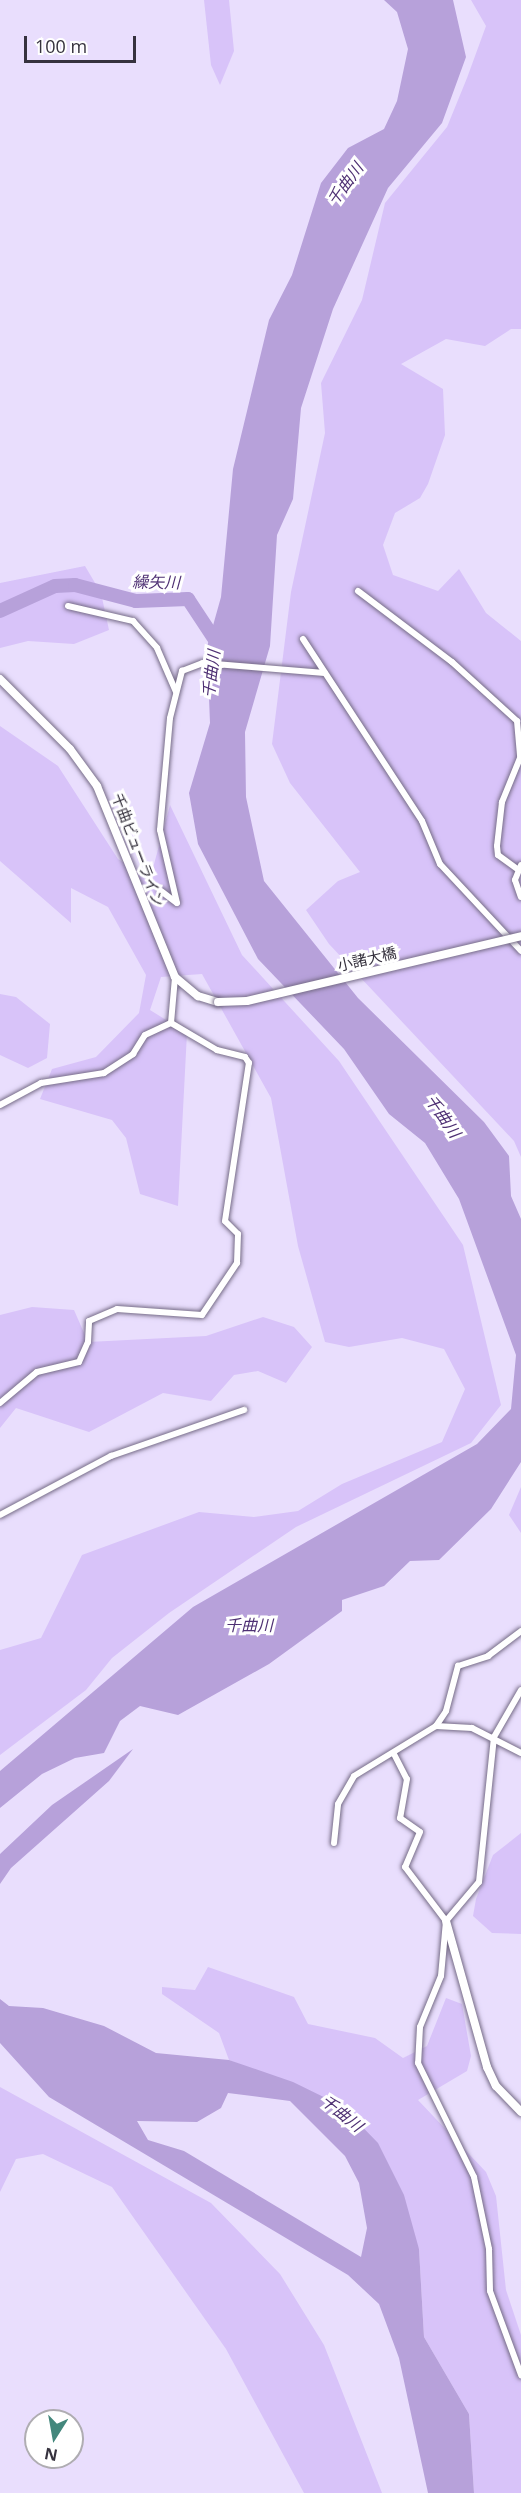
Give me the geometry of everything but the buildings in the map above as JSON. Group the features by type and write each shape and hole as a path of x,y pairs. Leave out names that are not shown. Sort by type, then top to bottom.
{"street":[{"path":"358,591 452,662 517,721 520,758 502,802 497,846 498,855 519,867 521,897"},
{"path":"68,606 120,616 146,631 176,692"},
{"path":"303,639 422,821 440,864 521,951"},
{"path":"161,891 177,903 160,830 176,692 182,671 203,663 325,673"},
{"name":"千曲ビューライン","path":"0,679 70,749 98,786 175,977 198,996 218,1002"},
{"name":"小諸大橋","path":"218,1002 247,1000 521,936"},
{"path":"171,1023 175,977"},
{"path":"0,1105 40,1083 104,1073 132,1054 145,1035 171,1023"},
{"path":"0,1403 37,1372 79,1362 88,1342 89,1321 117,1309 202,1316 237,1263 238,1234 225,1221 249,1063 171,1023"},
{"path":"0,1515 111,1456 244,1410"},
{"path":"436,1726 446,1711 458,1666 488,1656 521,1631"},
{"path":"521,1690 494,1737 483,1810 484,1866 479,1882 446,1921 441,1976 420,2027 417,2063 474,2177 489,2249 490,2291 521,2375"},
{"path":"334,1843 338,1804 354,1776 394,1754 406,1741 436,1726 472,1728 494,1737 521,1753"},
{"path":"394,1754 407,1779 400,1818 420,1832 405,1867 446,1921 487,2067 496,2086 521,2112"}],"shaded area":[{"path":"204,0 229,0 234,51 220,85 211,65"},
{"path":"471,0 521,0 521,329 511,329 485,346 446,339 401,364 443,389 445,435 428,484 420,498 395,513 383,545 393,575 438,591 459,569 486,613 521,641 521,1157 514,1141 329,944 306,910 338,881 360,872 290,783 272,744 291,592 325,433 321,383 362,300 385,203 447,127 467,78 486,26"},
{"path":"85,566 101,593 109,630 74,644 28,641 0,648 0,583"},
{"path":"0,726 58,766 118,859 150,879 170,805 242,955 339,1061 463,1245 501,1405 471,1443 296,1527 169,1613 112,1658 86,1690 0,1755 0,1650 41,1638 82,1555 199,1512 254,1517 298,1511 342,1484 442,1442 465,1389 444,1349 402,1338 349,1347 325,1342 298,1246 271,1098 202,974 161,977 150,1010 187,1033 178,1206 140,1194 126,1138 112,1120 40,1099 52,1069 96,1057 139,1013 146,975 108,907 71,888 71,923 0,861"},
{"path":"0,994 16,997 50,1024 47,1058 28,1068 0,1055"},
{"path":"32,1307 74,1310 88,1342 206,1336 263,1317 294,1327 312,1347 286,1383 258,1371 234,1375 211,1401 163,1393 89,1432 16,1408 0,1428 0,1315"},
{"path":"521,1487 521,1533 509,1515"},
{"path":"521,1833 521,1934 492,1933 473,1916 476,1899 493,1855"},
{"path":"208,1967 294,1997 308,2024 375,2038 403,2058 427,2046 446,1998 462,2004 471,2056 467,2071 418,2100 486,2172 496,2196 506,2290 521,2335 521,2493 474,2493 469,2414 424,2337 419,2249 342,2106 229,2060 219,2033 162,1994 162,1987 195,1990"},
{"path":"0,2087 211,2203 280,2274 324,2345 382,2493 304,2493 226,2349 112,2187 43,2154 16,2159 0,2192"}],"water":[{"name":"千曲川","path":"384,0 453,0 466,57 442,123 388,188 333,309 301,408 293,499 277,535 270,646 245,732 246,797 264,881 358,998 484,1122 509,1156 511,1196 521,1219 521,1462 491,1509 439,1560 410,1561 384,1586 342,1600 342,1611 269,1664 178,1715 140,1706 120,1721 104,1753 75,1758 42,1774 0,1808 0,1771 193,1607 477,1444 511,1409 516,1355 459,1199 425,1143 389,1114 344,1049 258,959 198,844 189,793 210,723 207,647 221,597 233,469 269,320 292,275 321,183 348,148 384,129 397,101 408,49 397,12"},
{"path":"133,1749 109,1781 11,1868 0,1884 0,1854 52,1805"},
{"name":"千曲川","path":"0,1999 9,2006 43,2008 104,2026 156,2053 229,2060 293,2082 342,2106 378,2143 404,2195 419,2249 424,2337 469,2414 474,2493 428,2493 399,2358 379,2304 348,2275 49,2097 0,2043","holes":["228,2093 290,2101 345,2156 359,2183 367,2228 361,2257 184,2151 148,2140 137,2121 197,2122 221,2108"]}],"waterway":[{"name":"繰矢川","path":"0,611 55,586 75,585 136,601 188,599 219,646"}]}
